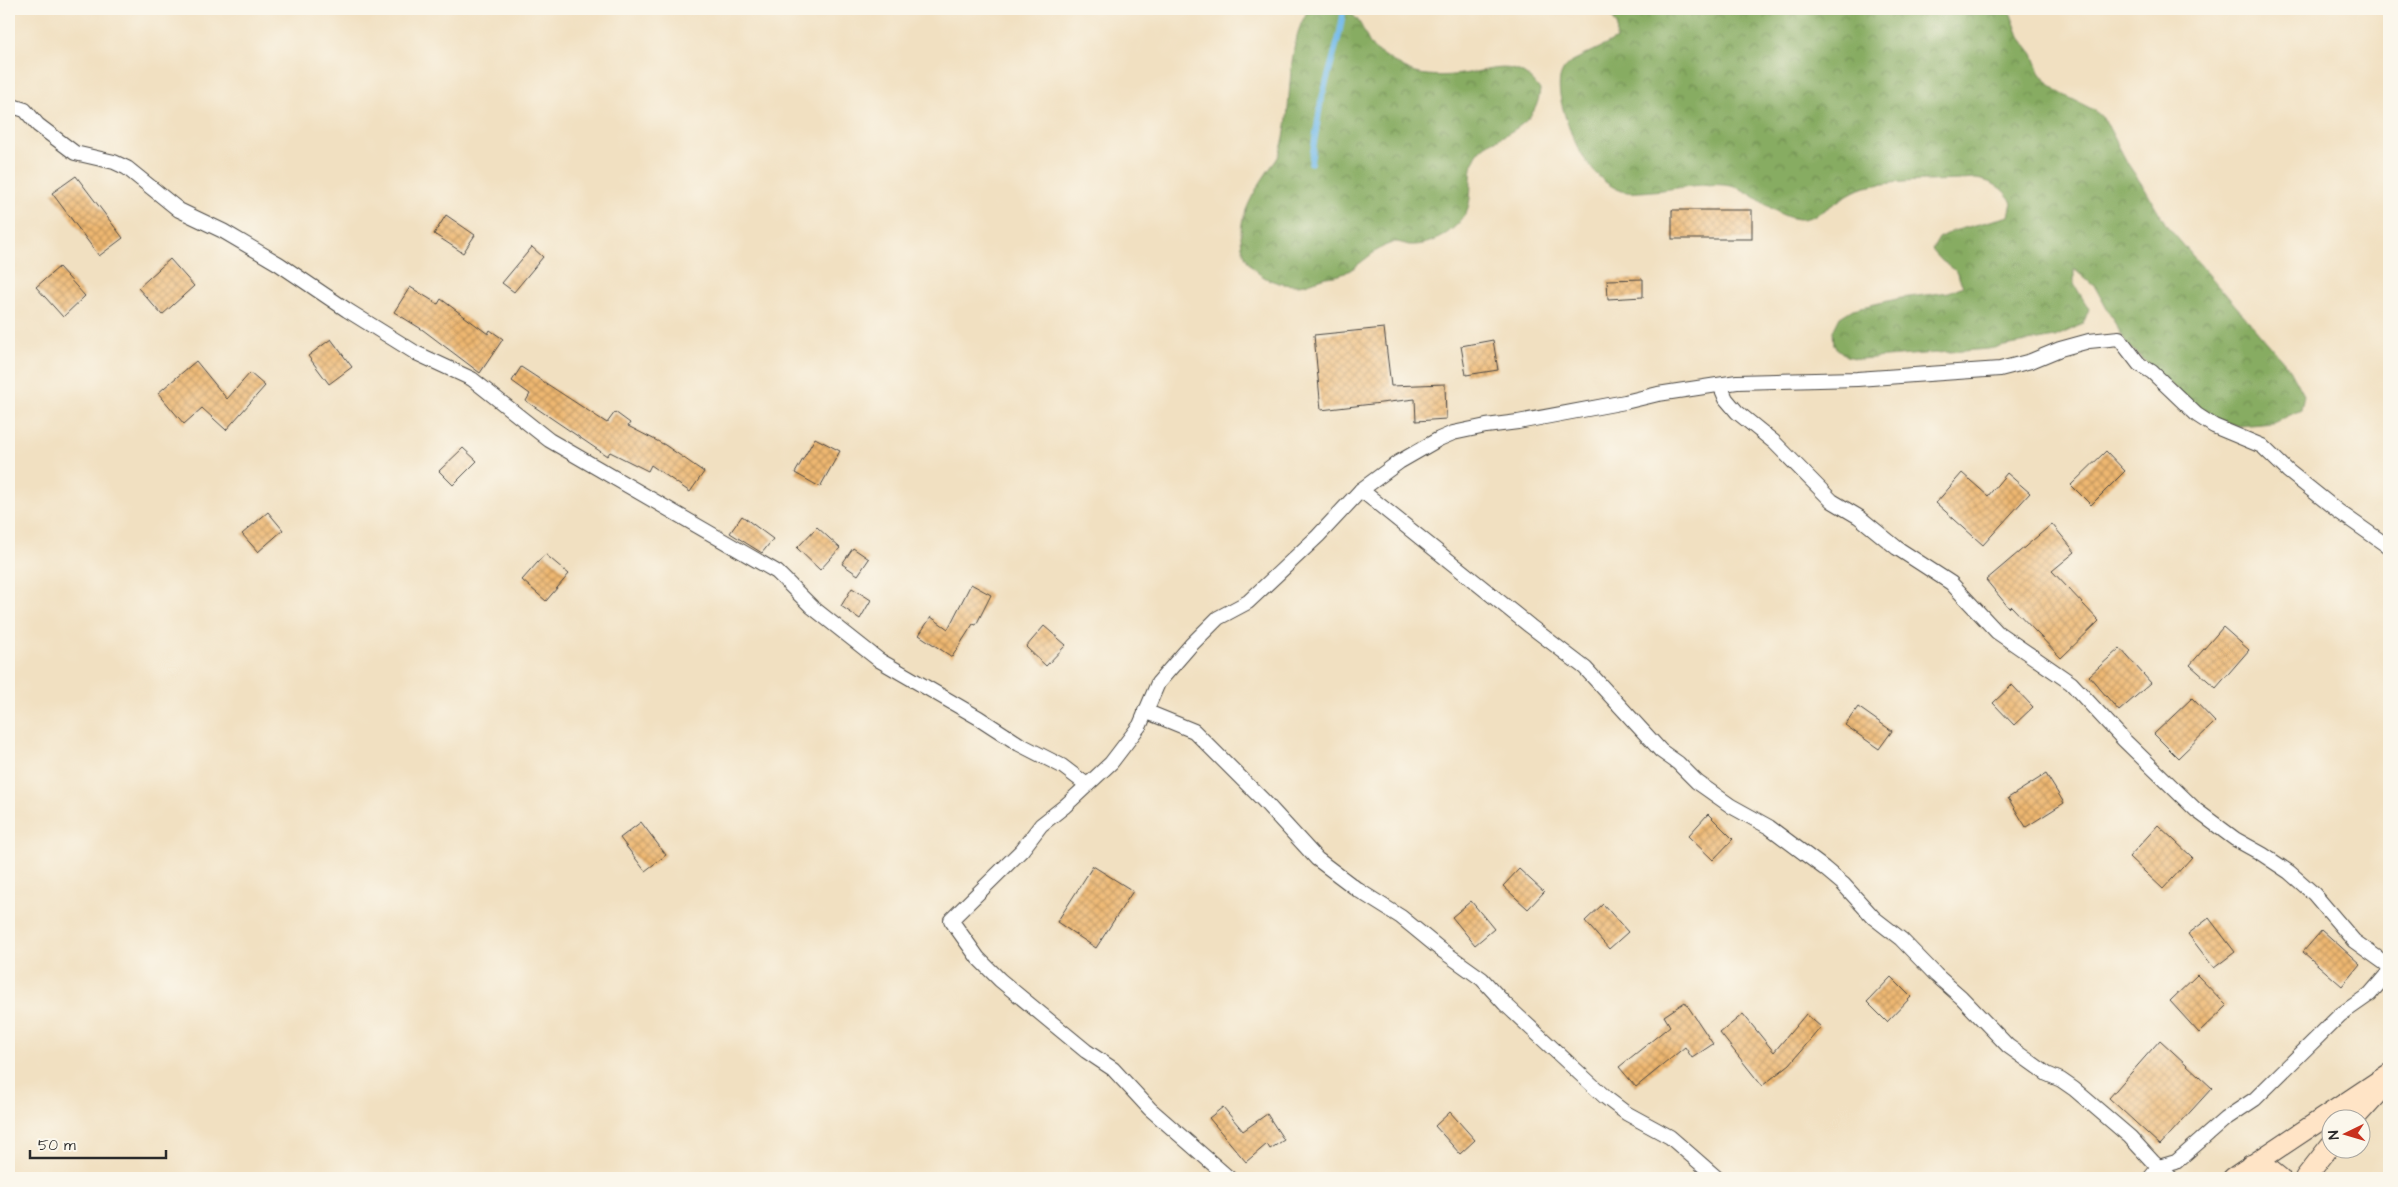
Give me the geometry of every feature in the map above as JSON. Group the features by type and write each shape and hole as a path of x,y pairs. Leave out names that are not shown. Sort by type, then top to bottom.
{"street":[{"path":"9,104 25,110 44,130 75,153 114,162 127,168 179,210 223,231 279,264 347,310 416,353 472,379 549,440 777,572 812,607 879,660 979,718 1019,744 1062,766 1087,785"},
{"path":"1230,1178 1150,1109 1113,1069 1086,1051 1000,980 978,958 951,920 1022,850 1041,825 1065,806 1121,751 1140,725 1158,683 1190,645 1218,618 1248,602 1318,536 1361,490 1399,462 1453,433 1618,404 1658,394 1753,380 1857,379 2000,369 2031,361 2060,349 2089,341 2119,338 2139,364 2152,372 2197,415 2214,426 2262,446 2288,471 2338,511 2389,547"},
{"path":"1720,385 1726,399 1737,412 1774,442 1832,501 1860,517 1897,548 1952,584 1997,632 2071,683 2124,740 2196,810 2235,839 2289,872 2314,894 2354,941 2389,966"},
{"path":"1361,490 1591,673 1656,745 1697,782 1731,806 1769,827 1843,884 1874,918 1901,939 2008,1046 2047,1074 2061,1080 2074,1089 2104,1117 2130,1137 2171,1178"},
{"path":"1145,711 1194,731 1263,800 1317,859 1358,890 1401,917 1433,944 1482,979 1505,1004 1605,1097 1626,1114 1670,1137 1716,1178"},
{"path":"2150,1178 2159,1167 2176,1162 2225,1119 2255,1099 2340,1015 2370,994 2389,972"},
{"path":"2233,1178 2389,1074"},
{"path":"2362,1110 2389,1080"},
{"path":"2305,1178 2320,1159"},
{"path":"2250,1165 2270,1170 2280,1178"}],"green space":[{"path":"1335,8 1355,16 1373,48 1393,62 1415,73 1448,75 1508,68 1524,74 1540,90 1535,108 1526,120 1514,130 1485,145 1476,156 1471,173 1471,192 1467,211 1452,230 1432,241 1417,245 1396,242 1386,245 1345,273 1297,285 1275,282 1257,272 1245,255 1241,233 1243,218 1249,202 1280,152 1287,116 1292,59 1301,24 1309,9"},
{"path":"1607,9 2009,9 2019,36 2033,54 2040,72 2049,84 2062,94 2094,110 2105,120 2128,164 2167,226 2290,369 2304,395 2301,410 2273,423 2239,426 2207,417 2127,345 2095,287 2074,269 2074,284 2089,309 2083,324 2055,337 1988,349 1860,359 1846,356 1834,346 1833,331 1840,317 1853,309 1901,298 1949,292 1963,286 1955,270 1942,261 1932,250 1939,238 1953,231 2009,216 2012,202 2005,192 1997,186 1976,179 1879,184 1858,189 1817,214 1802,219 1784,215 1743,190 1730,186 1701,185 1655,191 1622,191 1602,179 1586,162 1574,141 1566,119 1559,84 1562,73 1567,66 1576,59 1616,39 1617,25"}],"building":[{"path":"76,176 123,238 99,256 52,193"},
{"path":"1672,210 1752,210 1752,239 1672,239"},
{"path":"446,215 475,235 463,253 434,234"},
{"path":"532,247 543,257 514,292 502,283"},
{"path":"170,259 194,286 162,315 138,288"},
{"path":"59,267 85,296 63,317 36,287"},
{"path":"1643,279 1643,297 1608,299 1607,280"},
{"path":"410,287 438,304 441,299 488,334 490,330 503,339 480,373 423,330 394,312"},
{"path":"1384,328 1391,386 1445,384 1446,419 1416,421 1415,399 1321,410 1314,335"},
{"path":"331,339 352,367 329,384 308,356"},
{"path":"1493,340 1498,370 1466,375 1461,346"},
{"path":"196,361 227,399 250,373 265,386 226,430 202,408 184,424 158,393"},
{"path":"521,367 607,423 615,412 630,423 628,426 665,445 704,472 690,492 651,465 648,471 610,452 607,456 526,401 530,394 512,381"},
{"path":"815,438 840,451 820,487 795,473"},
{"path":"463,448 477,461 453,485 439,471"},
{"path":"2106,451 2125,471 2091,505 2071,485"},
{"path":"1962,473 1988,496 2007,473 2030,493 1983,545 1936,503"},
{"path":"268,512 283,530 258,552 242,534"},
{"path":"742,516 773,539 762,553 730,533"},
{"path":"2052,524 2075,552 2052,571 2099,621 2061,658 2011,606 2009,608 1986,580"},
{"path":"817,527 840,548 820,570 797,548"},
{"path":"853,548 869,559 858,575 842,564"},
{"path":"545,554 569,574 546,601 522,580"},
{"path":"971,584 991,595 976,625 973,624 952,657 919,635 931,617 948,629"},
{"path":"852,588 871,600 860,619 841,606"},
{"path":"1044,626 1066,645 1046,666 1026,647"},
{"path":"2223,627 2249,650 2216,688 2190,665"},
{"path":"2120,648 2151,683 2119,711 2089,676"},
{"path":"2012,685 2033,707 2014,725 1993,703"},
{"path":"2192,698 2215,722 2178,758 2154,734"},
{"path":"1858,707 1892,731 1879,749 1845,725"},
{"path":"2046,774 2064,803 2026,827 2008,798"},
{"path":"1708,814 1733,839 1713,860 1688,836"},
{"path":"641,822 666,855 645,871 620,838"},
{"path":"2158,825 2192,857 2163,889 2129,857"},
{"path":"1093,866 1133,891 1096,948 1057,922"},
{"path":"1519,869 1544,892 1528,909 1503,886"},
{"path":"1471,901 1494,929 1475,945 1452,917"},
{"path":"1603,904 1628,932 1609,949 1585,921"},
{"path":"2209,918 2235,952 2214,968 2188,934"},
{"path":"2322,930 2360,964 2342,986 2303,952"},
{"path":"2197,975 2227,1006 2199,1033 2170,1001"},
{"path":"1891,977 1911,997 1887,1022 1867,1002"},
{"path":"1685,1002 1713,1044 1692,1058 1685,1047 1636,1087 1619,1067 1670,1026 1664,1016"},
{"path":"1743,1014 1774,1052 1806,1014 1821,1027 1790,1064 1762,1086 1720,1033"},
{"path":"2160,1040 2212,1088 2160,1145 2109,1098"},
{"path":"1223,1107 1243,1131 1267,1114 1284,1140 1270,1149 1267,1144 1246,1162 1209,1118"},
{"path":"1450,1112 1475,1140 1460,1154 1435,1126"}],"waterway":[{"path":"1311,163 1321,101 1339,36 1344,9"}]}
